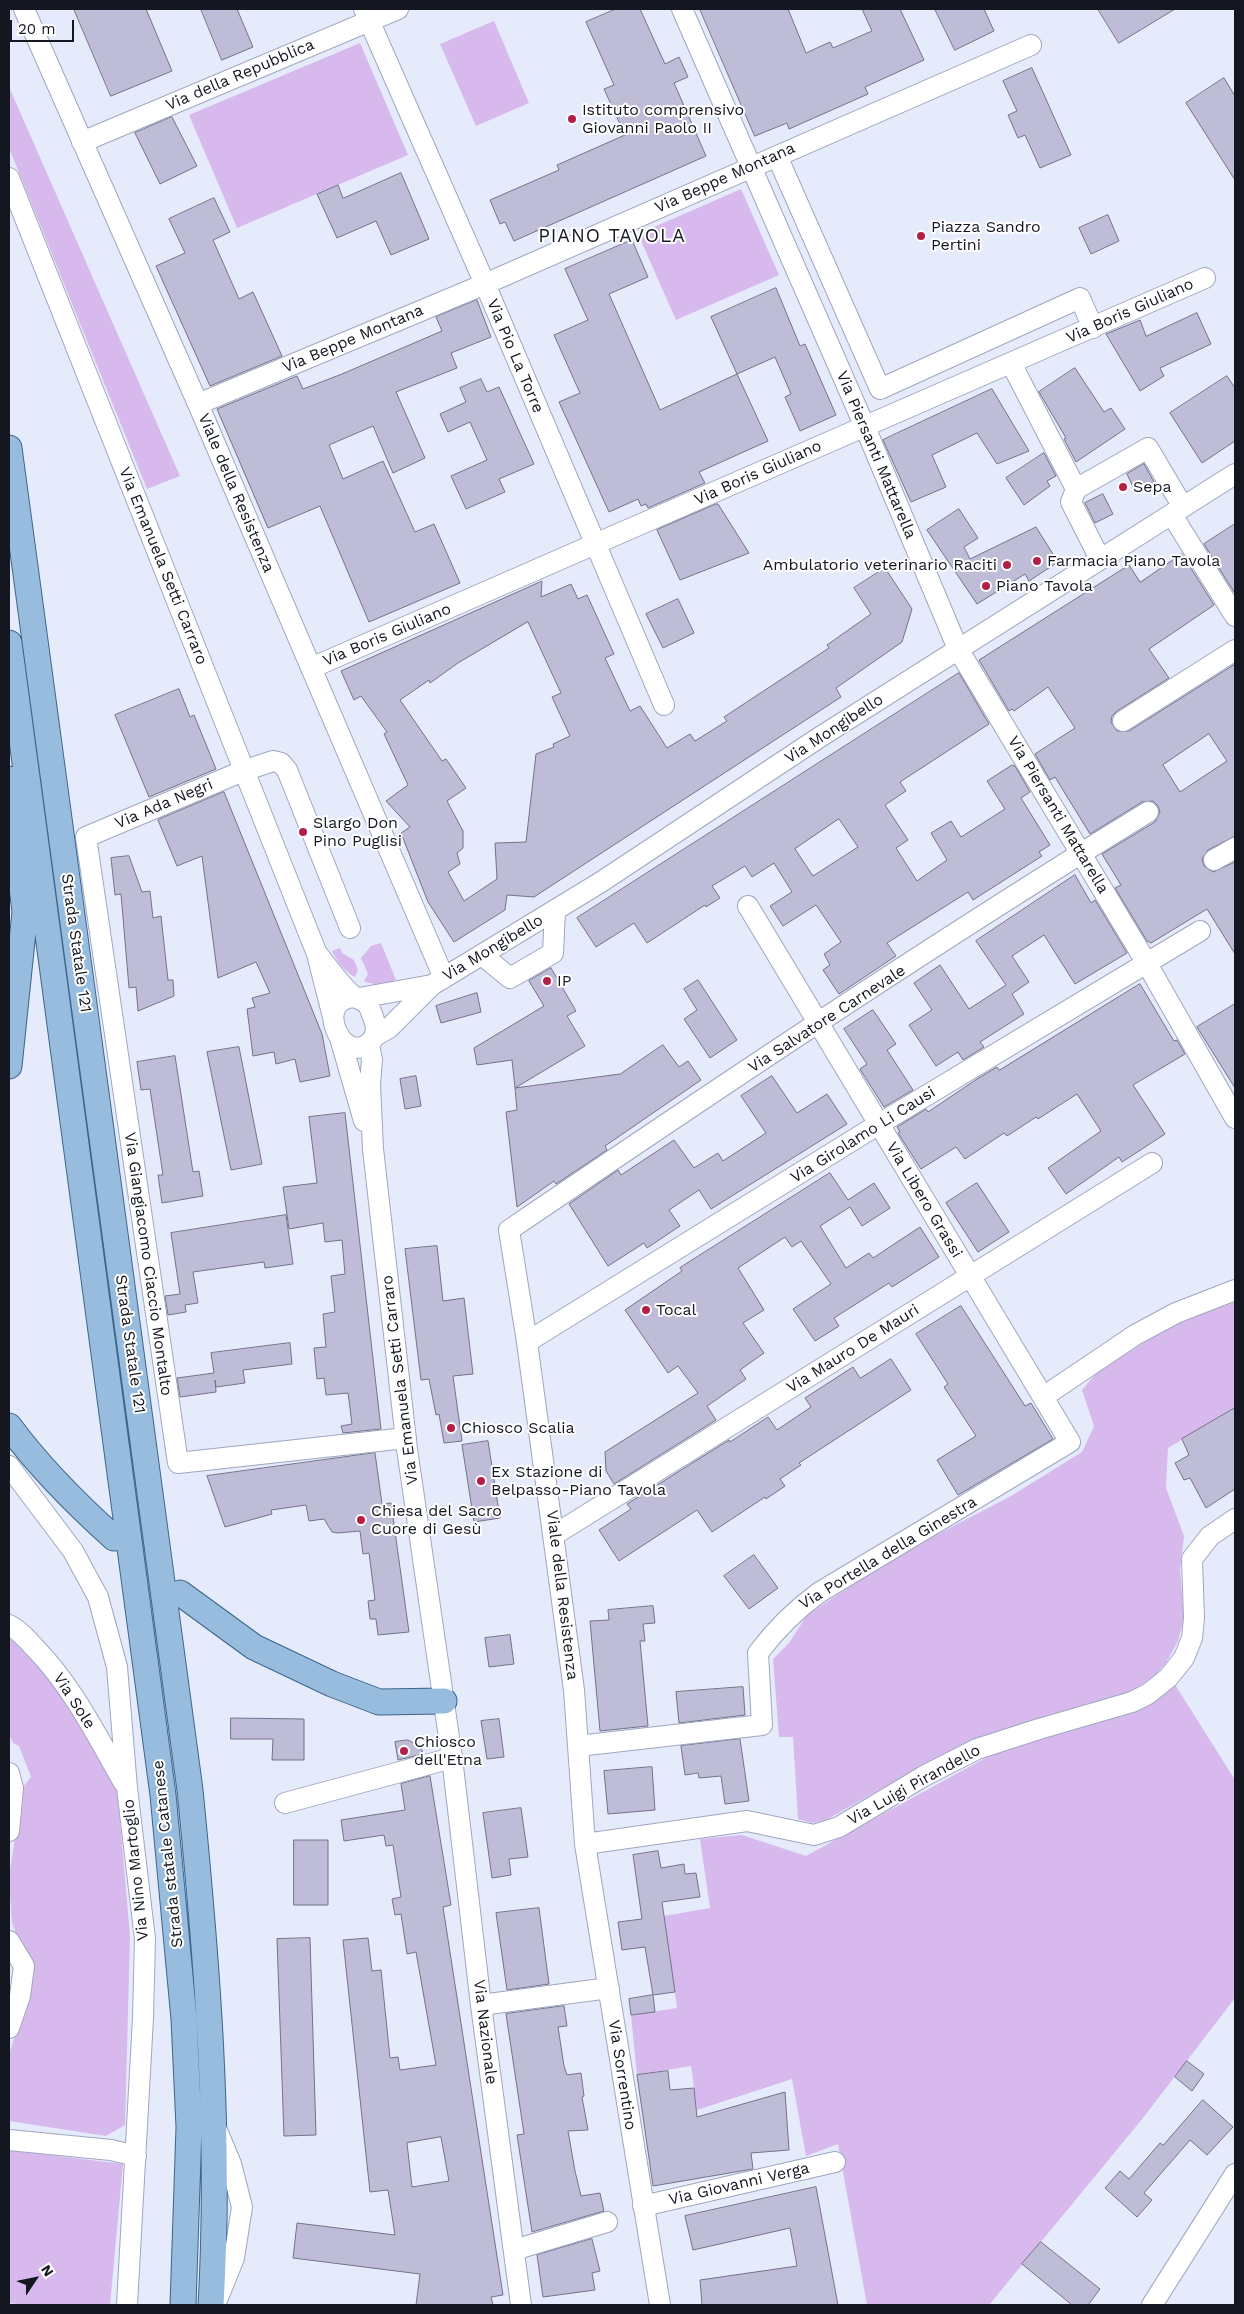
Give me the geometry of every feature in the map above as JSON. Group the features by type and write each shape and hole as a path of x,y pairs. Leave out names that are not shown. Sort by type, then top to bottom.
{"main road":[{"name":"Strada Statale 121","path":"9,448 143,1438"},
{"name":"Strada Statale 121","path":"9,643 111,1406"},
{"path":"9,712 14,682"},
{"path":"9,780 25,912 9,1066"},
{"name":"Strada statale Catanese","path":"111,1406 162,1795 184,2020 190,2128 183,2305"},
{"path":"9,1426 34,1460 73,1501 114,1538"},
{"name":"Strada statale Catanese","path":"143,1438 191,1799 202,1910 214,2124 215,2233 211,2305"},
{"path":"180,1593 254,1647 332,1684 379,1702 444,1701"}],"street":[{"name":"Viale della Resistenza","path":"24,9 198,404 311,668 438,981"},
{"name":"Via della Repubblica","path":"82,142 366,15 398,9"},
{"name":"Via Piersanti Mattarella","path":"682,9 865,426 958,649 1146,962 1235,1118"},
{"name":"Via Pio La Torre","path":"366,15 485,284 594,545 664,705"},
{"name":"Via Beppe Montana","path":"198,404 485,284 1031,45"},
{"path":"777,156 880,389 1080,298 1093,328"},
{"name":"Via Emanuela Setti Carraro","path":"9,178 317,954"},
{"name":"Via Boris Giuliano","path":"311,668 1205,278"},
{"path":"1011,363 1076,488"},
{"path":"1100,559 1071,502 1076,488 1148,448 1177,511 1235,616"},
{"name":"Via Mongibello","path":"438,981 555,911 958,649 1235,474"},
{"path":"1123,721 1235,650"},
{"name":"Via Ada Negri","path":"86,837 243,771 273,761 282,763 287,770 350,928"},
{"name":"Via Salvatore Carnevale","path":"509,1230 818,1024 1081,853 1148,812"},
{"name":"Via Giangiacomo Ciaccio Montalto","path":"86,837 178,1463 406,1438"},
{"path":"1214,860 1235,848"},
{"name":"Via Libero Grassi","path":"748,906 1070,1442"},
{"path":"482,955 510,978 553,952 555,911"},
{"name":"Via Girolamo Li Causi","path":"527,1342 879,1124 1200,931"},
{"path":"317,954 357,997 368,1006 375,1025 372,1040 370,1084 372,1149"},
{"path":"317,954 333,1017 372,1149"},
{"path":"333,1017 338,1004 349,997 438,981"},
{"path":"340,1038 354,1047 372,1040 390,1028 438,981"},
{"name":"Via Emanuela Setti Carraro","path":"372,1149 406,1438 452,1758"},
{"name":"Via Mauro De Mauri","path":"554,1535 1152,1163"},
{"name":"Viale della Resistenza","path":"509,1230 527,1342 574,1690 585,1844"},
{"path":"1043,1397 1135,1335 1176,1313 1235,1290"},
{"name":"Via Portella della Ginestra","path":"578,1746 762,1725 758,1653 774,1631 795,1609 820,1592 1070,1442"},
{"name":"Via Nino Martoglio","path":"9,1466 73,1551 98,1597 117,1667 127,1788 145,1939 136,2156 127,2305"},
{"name":"Via Luigi Pirandello","path":"585,1844 747,1821 814,1835 839,1827 924,1776 977,1749 1132,1702 1148,1694 1168,1678 1184,1658 1192,1638 1194,1618 1192,1559 1210,1536 1235,1519"},
{"name":"Via Sole","path":"9,1625 16,1628 48,1661 72,1693 127,1788"},
{"path":"285,1803 452,1758"},
{"name":"Via Nazionale","path":"452,1758 482,2006 522,2305"},
{"path":"9,1773 13,1788 9,1831"},
{"name":"Via Sorrentino","path":"585,1844 660,2305"},
{"path":"9,1941 24,1966 20,1996 9,2028"},
{"path":"482,2006 609,1988"},
{"path":"214,2124 231,2164 242,2207 234,2258 215,2305"},
{"path":"9,2140 111,2150 136,2156"},
{"name":"Via Giovanni Verga","path":"644,2206 834,2162"},
{"path":"1152,2305 1235,2174"},
{"path":"514,2250 607,2222"}],"shaded area":[{"path":"494,21 529,103 476,126 440,44"},
{"path":"360,43 408,155 237,228 189,115"},
{"path":"9,87 180,476 147,489 9,148"},
{"path":"741,189 779,275 676,320 638,234"},
{"path":"381,943 396,980 388,983 372,984 364,981 368,974 361,958 371,946"},
{"path":"340,948 342,953 354,960 358,970 355,977 342,966 332,951"},
{"path":"1235,1302 1235,1408 1168,1448 1166,1488 1184,1536 1180,1570 1184,1618 1178,1641 1166,1663 1155,1675 1126,1696 956,1749 918,1768 826,1820 812,1823 798,1819 793,1737 779,1737 773,1659 789,1643 807,1615 900,1554 1011,1496 1082,1452 1094,1426 1082,1390 1098,1371 1176,1323"},
{"path":"9,1636 26,1650 49,1675 117,1786 130,1936 125,2125 106,2136 9,2121 9,2054 26,2003 31,1971 12,1923 9,1878 22,1788 31,1777 19,1746 13,1743 9,1734"},
{"path":"1174,1683 1235,1780 1235,1998 1143,2118 989,2305 867,2305 838,2144 806,2156 792,2079 697,2110 691,2066 637,2075 631,2015 677,2008 664,1916 710,1908 700,1839 742,1835 806,1856 1000,1750 1139,1710 1153,1703"},
{"path":"9,2150 123,2164 110,2305 26,2305 9,2303"}],"building":[{"path":"74,9 146,9 172,71 111,96"},
{"path":"201,9 237,9 253,47 222,60"},
{"path":"616,9 640,9 665,64 679,57 688,77 674,83 706,156 514,241 505,222 500,224 490,200 559,170 557,165 625,135 604,89 614,85 586,22"},
{"path":"700,9 788,9 806,53 830,42 833,48 872,31 862,9 900,9 924,60 865,87 868,94 789,129 787,123 755,136"},
{"path":"935,9 984,9 994,31 955,50"},
{"path":"1098,9 1175,9 1119,43"},
{"path":"1032,68 1071,155 1040,168 1025,135 1018,138 1008,115 1017,111 1003,81"},
{"path":"1224,78 1235,96 1235,180 1186,103"},
{"path":"172,117 197,166 160,184 135,133"},
{"path":"401,173 429,239 391,255 376,221 337,238 317,194 338,185 343,198"},
{"path":"214,198 230,232 213,240 239,299 253,292 282,356 210,386 156,266 185,253 169,219"},
{"path":"1108,215 1119,241 1091,254 1079,228"},
{"path":"632,240 648,277 609,294 660,410 737,374 768,441 699,472 705,483 648,508 646,504 641,506 638,499 609,512 559,402 580,393 554,335 588,320 565,269"},
{"path":"776,288 800,346 805,344 836,415 800,431 785,397 791,394 775,357 737,374 711,317"},
{"path":"477,300 491,337 451,353 457,368 396,392 425,458 393,473 373,426 329,445 343,479 383,461 415,532 434,524 460,583 369,622 320,506 268,528 217,409 297,376 303,389 342,374 442,331 436,317"},
{"path":"1197,313 1211,344 1160,368 1164,376 1140,391 1106,334 1140,320 1146,336"},
{"path":"1075,368 1104,412 1111,408 1125,429 1076,462 1064,439 1066,438 1039,392"},
{"path":"1227,376 1235,388 1235,441 1202,463 1170,413"},
{"path":"481,379 487,392 499,387 534,464 499,479 505,492 466,509 451,476 487,460 470,422 448,432 440,414 466,402 460,388"},
{"path":"992,389 1029,451 997,464 977,433 932,455 946,487 911,502 883,440"},
{"path":"1044,453 1056,476 1047,481 1050,486 1024,505 1006,478"},
{"path":"1144,464 1154,482 1135,491 1127,474"},
{"path":"1103,494 1113,514 1095,523 1085,503"},
{"path":"718,504 749,553 680,580 657,530"},
{"path":"959,509 978,538 964,547 970,559 1036,527 1058,562 1029,581 1025,574 977,604 927,530"},
{"path":"1235,524 1235,591 1234,592 1204,544"},
{"path":"1182,554 1214,605 1149,649 1169,678 1112,716 1111,722 1117,731 1129,731 1235,664 1235,836 1208,850 1202,859 1204,866 1213,872 1235,862 1235,954 1207,909 1151,943 1147,941 1115,888 1121,885 1102,854 1155,822 1160,812 1158,806 1153,801 1142,802 1090,834 1055,777 1050,780 1035,754 1075,728 1048,687 1014,711 1012,709 1009,711 979,660 1129,565 1140,582","holes":["1209,734 1227,761 1180,792 1163,765"]},
{"path":"885,568 912,609 902,642 836,688 841,697 534,897 507,895 505,910 454,942 428,902 401,833 410,827 386,801 408,785 384,734 387,732 361,696 354,700 341,671 542,581 541,597 571,584 578,599 587,595 614,654 605,658 630,711 640,706 667,748 690,734 695,741 727,721 724,717 829,648 827,645 871,614 854,588","holes":["528,622 561,693 552,697 570,736 553,744 554,747 536,754 526,842 495,843 497,879 464,901 448,872 460,864 457,853 463,848 463,831 447,801 466,788 446,759 442,761 400,700 429,680 430,683 458,663"]},
{"path":"678,599 694,633 663,648 646,614"},
{"path":"959,673 989,724 900,782 906,791 885,805 908,840 896,848 917,881 947,860 931,833 951,821 961,837 1005,809 987,781 1012,765 1015,766 1030,792 1021,798 1050,845 1039,852 1042,856 973,900 968,892 887,943 896,956 839,994 823,970 830,965 824,954 841,942 816,905 783,926 770,906 792,892 774,863 752,877 745,866 712,886 720,898 706,907 705,905 647,943 634,923 596,947 577,918","holes":["839,819 858,847 813,876 795,849"]},
{"path":"179,689 190,717 194,715 216,769 149,797 115,715"},
{"path":"224,792 322,1034 330,1076 300,1082 295,1059 276,1064 274,1052 253,1056 247,1009 255,1007 252,998 270,993 256,962 218,978 202,856 177,866 158,820"},
{"path":"129,856 142,892 150,891 153,918 161,916 168,980 173,980 174,996 138,1011 136,987 129,988 121,894 115,895 111,858"},
{"path":"1075,875 1091,903 1095,900 1127,953 1075,984 1044,935 1012,956 1029,982 1012,994 1024,1014 980,1042 984,1047 963,1060 958,1052 936,1066 909,1025 932,1010 914,983 940,965 969,1009 1006,985 976,941"},
{"path":"551,968 576,1011 567,1016 585,1046 515,1088 512,1060 477,1065 474,1048 544,1006 529,981"},
{"path":"698,980 737,1040 710,1058 684,1019 697,1010 684,989"},
{"path":"1140,984 1174,1041 1177,1040 1185,1054 1133,1085 1165,1134 1122,1162 1119,1157 1066,1194 1048,1168 1101,1131 1077,1094 1007,1136 1004,1133 965,1159 956,1147 921,1169 898,1133 900,1132 897,1127 926,1109 928,1112 977,1079 997,1067 999,1070"},
{"path":"477,993 481,1012 441,1023 436,1006"},
{"path":"1235,1004 1235,1088 1197,1027"},
{"path":"873,1010 896,1044 887,1050 913,1090 884,1107 860,1069 867,1064 844,1029"},
{"path":"663,1045 679,1067 688,1061 701,1080 605,1146 607,1150 556,1184 554,1181 517,1207 506,1112 517,1110 515,1088 620,1074"},
{"path":"239,1047 262,1164 231,1170 207,1052"},
{"path":"175,1056 193,1172 199,1171 203,1196 162,1203 158,1175 163,1175 150,1089 141,1090 137,1062"},
{"path":"416,1076 421,1106 405,1109 400,1079"},
{"path":"772,1076 797,1113 827,1094 847,1124 711,1209 699,1190 669,1210 680,1226 647,1248 644,1243 608,1266 569,1204 618,1170 621,1175 674,1140 694,1168 718,1153 723,1161 766,1133 741,1096"},
{"path":"345,1113 381,1429 343,1433 341,1426 352,1424 348,1393 326,1395 324,1378 317,1379 314,1348 326,1347 323,1314 335,1312 331,1276 345,1274 342,1240 325,1242 323,1223 289,1229 283,1187 317,1183 309,1117"},
{"path":"830,1173 848,1200 874,1183 890,1208 862,1226 850,1207 820,1226 846,1268 869,1253 873,1258 920,1227 939,1257 892,1287 889,1283 834,1318 839,1326 815,1341 793,1309 831,1284 801,1241 792,1247 785,1237 738,1268 764,1310 743,1323 764,1353 740,1370 746,1379 707,1406 716,1420 614,1484 606,1471 605,1452 698,1393 678,1366 668,1373 625,1310 682,1271 680,1268"},
{"path":"977,1183 1009,1232 978,1252 946,1203"},
{"path":"286,1215 293,1264 265,1268 264,1262 193,1272 198,1303 185,1305 186,1312 168,1315 165,1296 180,1294 171,1233"},
{"path":"437,1246 443,1301 464,1298 473,1374 453,1376 462,1441 444,1443 439,1414 436,1415 429,1379 421,1380 405,1249"},
{"path":"961,1306 1025,1406 1031,1403 1053,1439 958,1495 937,1460 976,1436 944,1387 948,1384 916,1334"},
{"path":"290,1343 292,1364 243,1370 245,1383 216,1387 215,1380 216,1392 180,1397 177,1378 214,1373 211,1353"},
{"path":"891,1359 911,1390 799,1463 801,1465 780,1479 785,1486 712,1532 697,1510 619,1561 599,1530 631,1509 627,1504 768,1417 777,1430 811,1407 805,1398 853,1367 860,1378"},
{"path":"1235,1408 1235,1489 1206,1508 1190,1478 1184,1480 1175,1463 1189,1455 1182,1439"},
{"name":"Ex Stazione di Belpasso-Piano Tavola","path":"488,1441 500,1518 474,1522 462,1445"},
{"path":"375,1453 382,1504 391,1503 409,1632 378,1635 376,1619 370,1619 368,1601 375,1600 369,1553 363,1554 360,1531 332,1532 324,1519 309,1521 306,1505 271,1510 272,1514 225,1527 207,1476"},
{"path":"754,1555 778,1588 749,1609 724,1576"},
{"path":"653,1606 655,1623 643,1624 645,1641 640,1641 648,1726 600,1731 590,1621 609,1620 608,1610"},
{"path":"510,1635 514,1664 489,1667 485,1638"},
{"path":"743,1687 745,1715 679,1723 676,1692"},
{"path":"231,1718 304,1719 304,1760 272,1760 273,1739 231,1739"},
{"path":"499,1719 504,1757 487,1759 481,1721"},
{"path":"740,1739 749,1801 725,1804 721,1776 699,1778 698,1773 685,1775 681,1746"},
{"name":"Chiosco dell'Etna","path":"408,1740 421,1747 423,1754 398,1760 395,1742"},
{"path":"652,1767 655,1810 608,1814 604,1771"},
{"path":"430,1776 451,1905 443,1907 503,2295 491,2297 493,2305 416,2305 420,2274 293,2258 297,2223 395,2235 388,2190 370,2192 343,1940 368,1938 372,1971 381,1970 390,2058 398,2057 400,2070 436,2065 416,1952 407,1954 401,1914 395,1915 392,1899 401,1897 393,1845 386,1846 384,1835 344,1841 341,1820 405,1810 401,1784","holes":["441,2137 449,2181 412,2187 407,2143"]},
{"path":"521,1808 528,1857 509,1859 511,1875 492,1878 483,1813"},
{"path":"294,1840 328,1840 328,1905 294,1905"},
{"path":"658,1851 661,1868 684,1864 685,1874 696,1873 700,1897 662,1902 675,1992 653,1995 645,1947 622,1950 618,1922 642,1919 633,1855"},
{"path":"539,1908 549,1984 507,1990 496,1913"},
{"path":"310,1938 316,2135 284,2136 277,1939"},
{"path":"653,1995 655,2012 631,2015 629,1999"},
{"path":"564,2006 567,2026 558,2027 564,2066 567,2075 581,2073 584,2096 582,2097 588,2130 568,2131 575,2171 581,2196 600,2193 604,2211 532,2232 517,2135 524,2134 506,2014"},
{"path":"1187,2061 1204,2074 1192,2091 1175,2077"},
{"path":"668,2071 670,2090 694,2088 697,2117 785,2092 789,2150 751,2153 753,2169 653,2186 637,2075"},
{"path":"1203,2100 1233,2127 1207,2155 1190,2140 1144,2193 1152,2200 1137,2217 1105,2188 1120,2171 1129,2179 1160,2143 1163,2145"},
{"path":"816,2187 838,2305 702,2305 700,2280 797,2266 790,2228 693,2250 685,2216"},
{"path":"592,2239 600,2271 592,2273 595,2290 543,2297 537,2255"},
{"path":"1041,2242 1100,2289 1088,2305 1072,2305 1022,2264"}],"place":[{"name":"Istituto comprensivo Giovanni Paolo II","path":"572,119"},
{"name":"Piazza Sandro Pertini","path":"921,236"},
{"name":"Sepa","path":"1123,487"},
{"name":"Farmacia Piano Tavola","path":"1037,561"},
{"name":"Ambulatorio veterinario Raciti","path":"1007,565"},
{"name":"Piano Tavola","path":"986,586"},
{"name":"Slargo Don Pino Puglisi","path":"303,832"},
{"name":"IP","path":"547,981"},
{"name":"Tocal","path":"646,1310"},
{"name":"Chiosco Scalia","path":"451,1428"},
{"name":"Ex Stazione di Belpasso-Piano Tavola","path":"481,1481"},
{"name":"Chiesa del Sacro Cuore di Gesù","path":"361,1520"},
{"name":"Chiosco dell'Etna","path":"404,1751"}],"district":[{"name":"PIANO TAVOLA","path":"612,236"}]}
